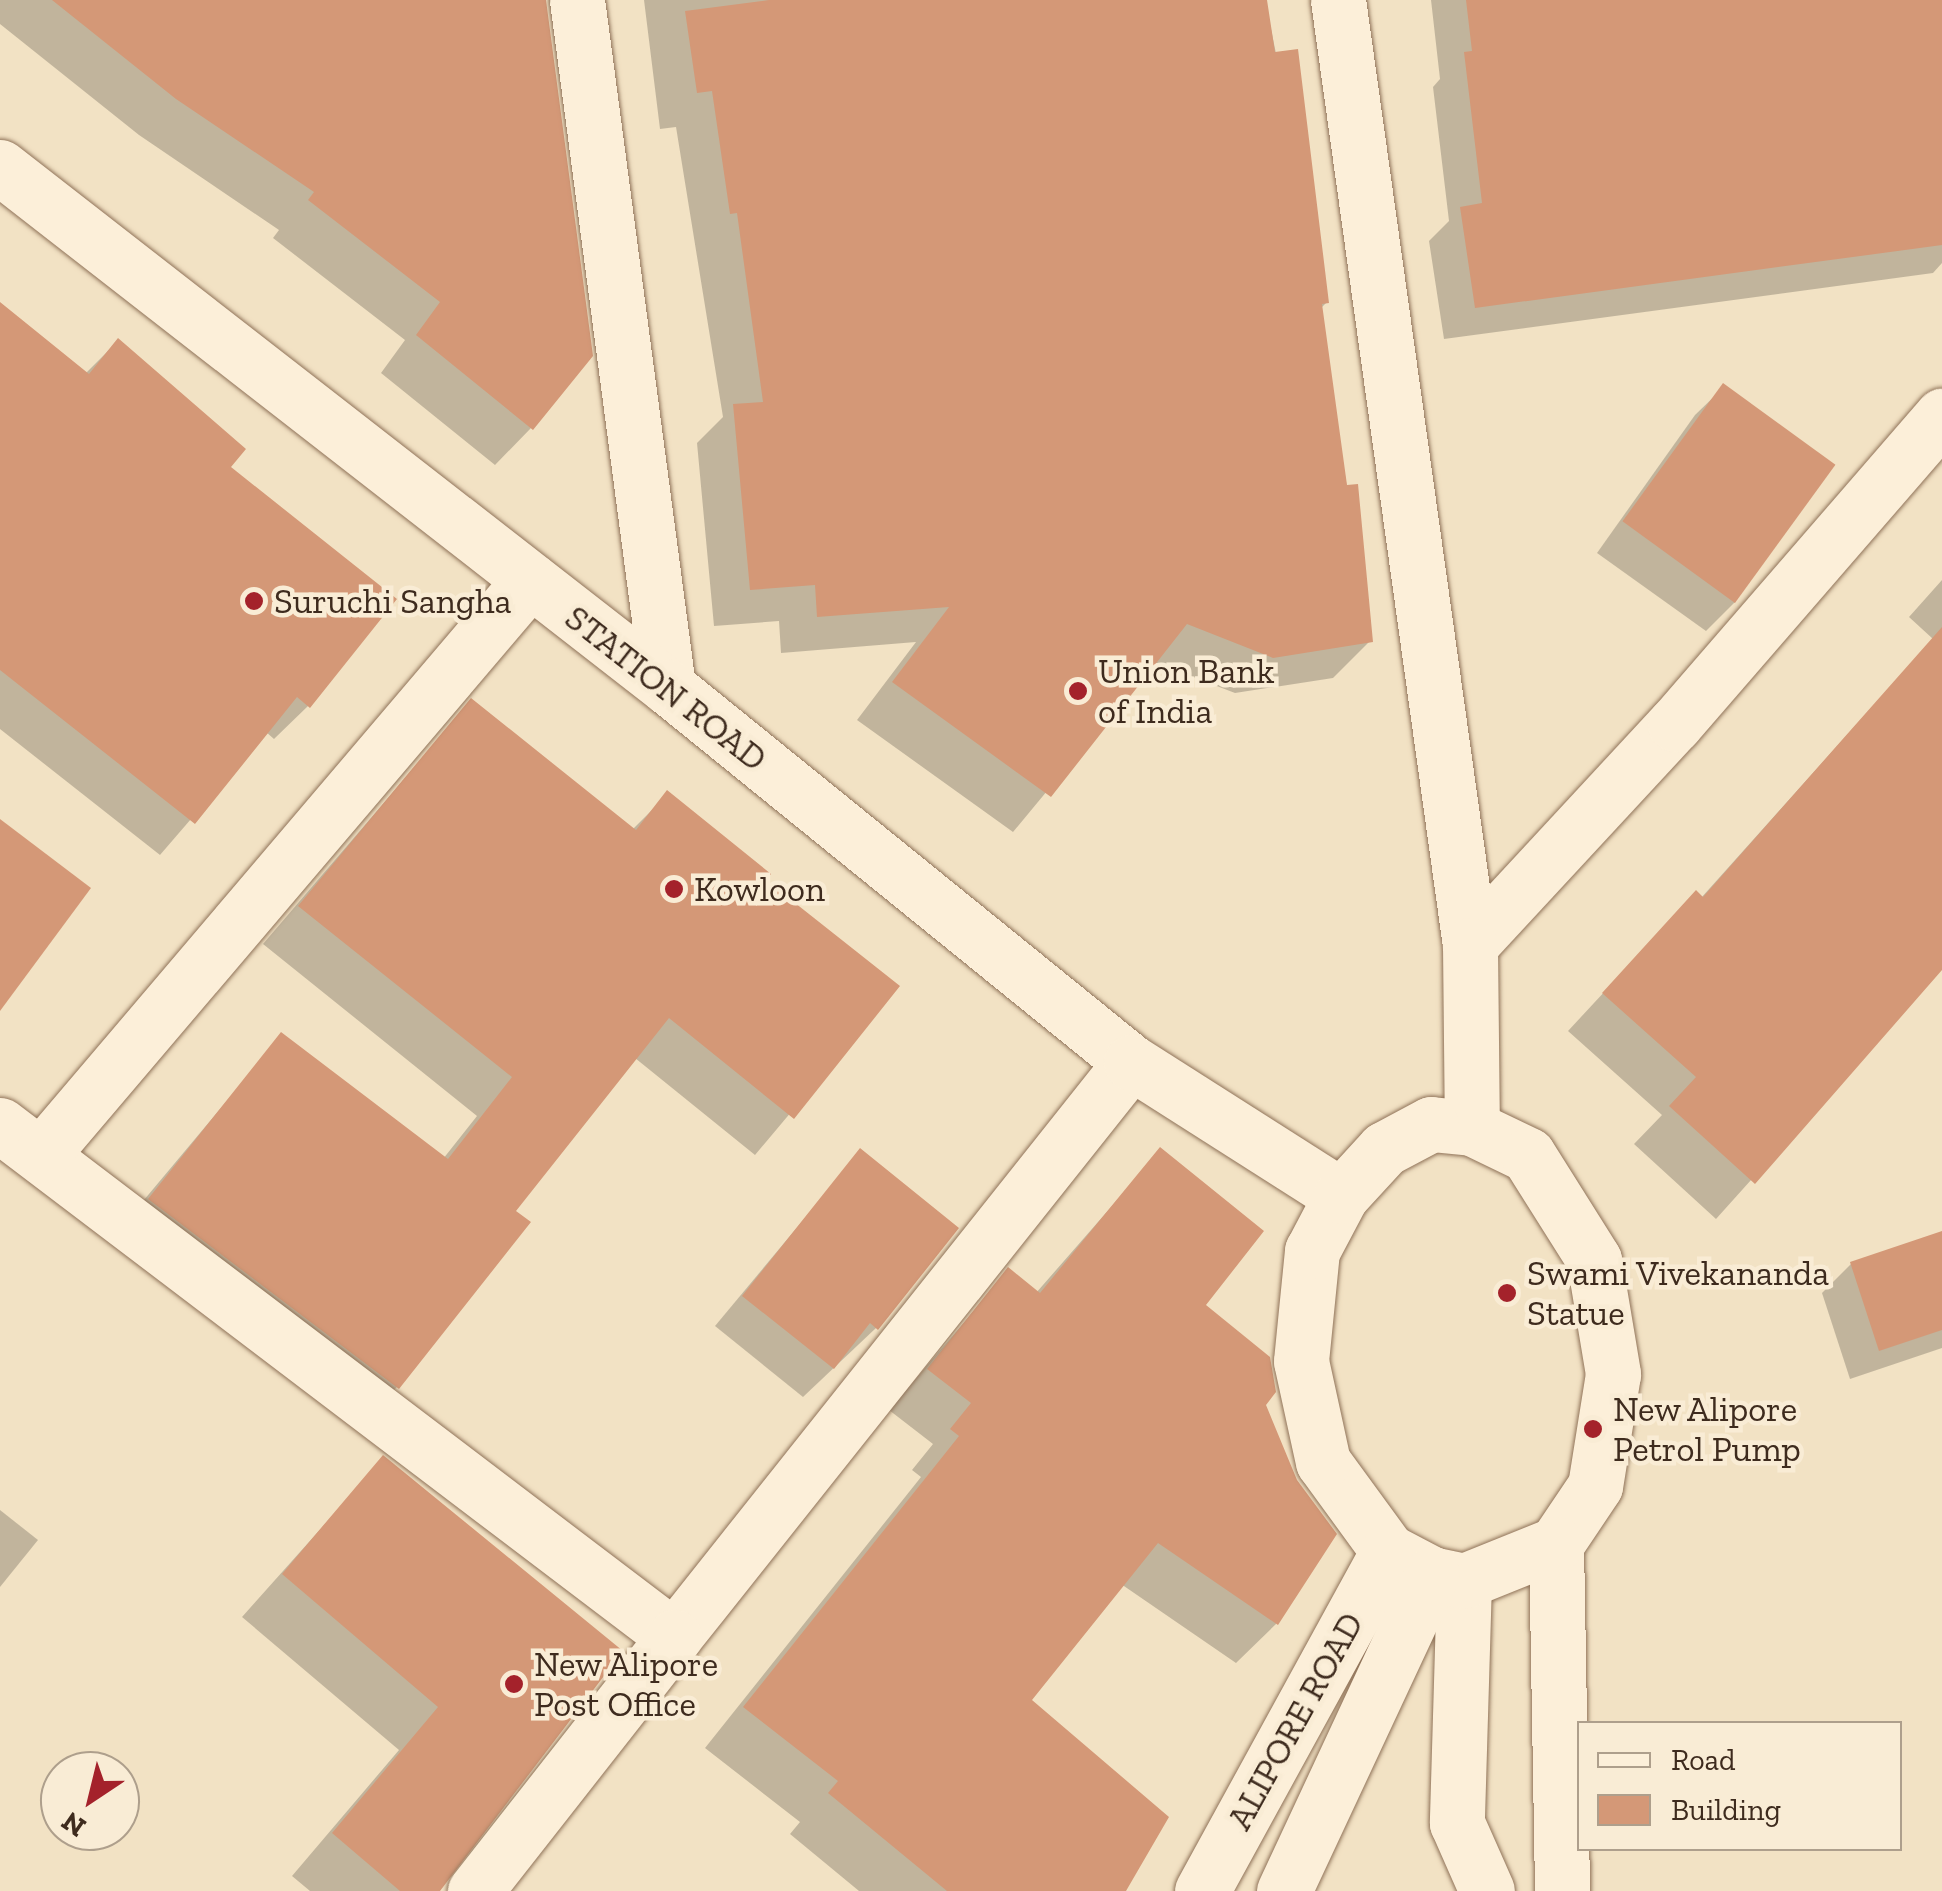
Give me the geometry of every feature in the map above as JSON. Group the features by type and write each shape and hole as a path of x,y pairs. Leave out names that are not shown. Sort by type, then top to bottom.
{"street":[{"path":"577,0 668,687"},
{"path":"1338,0 1470,944 1472,1128"},
{"name":"STATION ROAD","path":"0,167 668,687 1131,1062 1341,1196"},
{"path":"1470,944 1675,724 1942,416"},
{"path":"530,580 20,1140 674,1637"},
{"path":"475,1891 1131,1062"},
{"path":"1487,1891 1457,1823 1428,1568 1324,1462 1302,1361 1312,1251 1341,1196 1384,1148 1431,1124 1472,1128 1528,1156 1594,1260 1613,1374 1595,1486 1556,1544 1562,1891"},
{"path":"1428,1568 1556,1544"},
{"name":"ALIPORE ROAD","path":"1202,1891 1428,1568"},
{"name":"ALIPORE ROAD","path":"1284,1891 1428,1568"}],"building":[{"path":"52,0 546,0 593,356 533,430 416,335 440,302 308,200 314,192 176,99"},
{"path":"769,0 1267,0 1275,52 1298,49 1329,303 1322,304 1347,485 1358,484 1373,642 1273,658 1187,624 1051,797 892,682 949,607 817,617 815,585 750,590 733,404 763,402 737,213 730,214 712,91 697,93 685,11"},
{"path":"1466,0 1942,0 1942,245 1475,308 1460,207 1482,203 1464,52 1472,51"},
{"path":"0,302 89,374 118,338 246,449 231,467 397,599 310,708 297,697 195,824 0,670"},
{"path":"1723,383 1835,465 1735,603 1622,521"},
{"path":"1942,627 1942,970 1755,1184 1669,1106 1696,1077 1602,993 1696,890 1703,897"},
{"path":"471,698 636,830 667,790 771,874 766,880 900,986 794,1119 669,1018 516,1211 531,1222 399,1389 148,1199 281,1032 448,1159 512,1077 298,906"},
{"path":"0,819 91,888 0,1011"},
{"path":"1160,1147 1264,1231 1206,1305 1270,1357 1276,1392 1266,1405 1297,1480 1337,1534 1278,1625 1158,1543 1032,1700 1169,1817 1126,1891 947,1891 828,1793 838,1781 743,1707 959,1436 950,1429 971,1403 927,1369 1008,1267 1040,1293"},
{"path":"860,1148 959,1228 878,1330 870,1323 834,1369 742,1296"},
{"path":"1942,1231 1942,1330 1879,1351 1850,1262"},
{"name":"New Alipore Post Office","path":"383,1455 623,1651 440,1891 400,1891 332,1833 438,1707 282,1574"}],"place":[{"name":"Suruchi Sangha","path":"254,601"},
{"name":"Union Bank of India","path":"1078,691"},
{"name":"Kowloon","path":"674,889"},
{"name":"Swami Vivekananda Statue","path":"1507,1293"},
{"name":"New Alipore Petrol Pump","path":"1593,1429"},
{"name":"New Alipore Post Office","path":"514,1684"}]}
